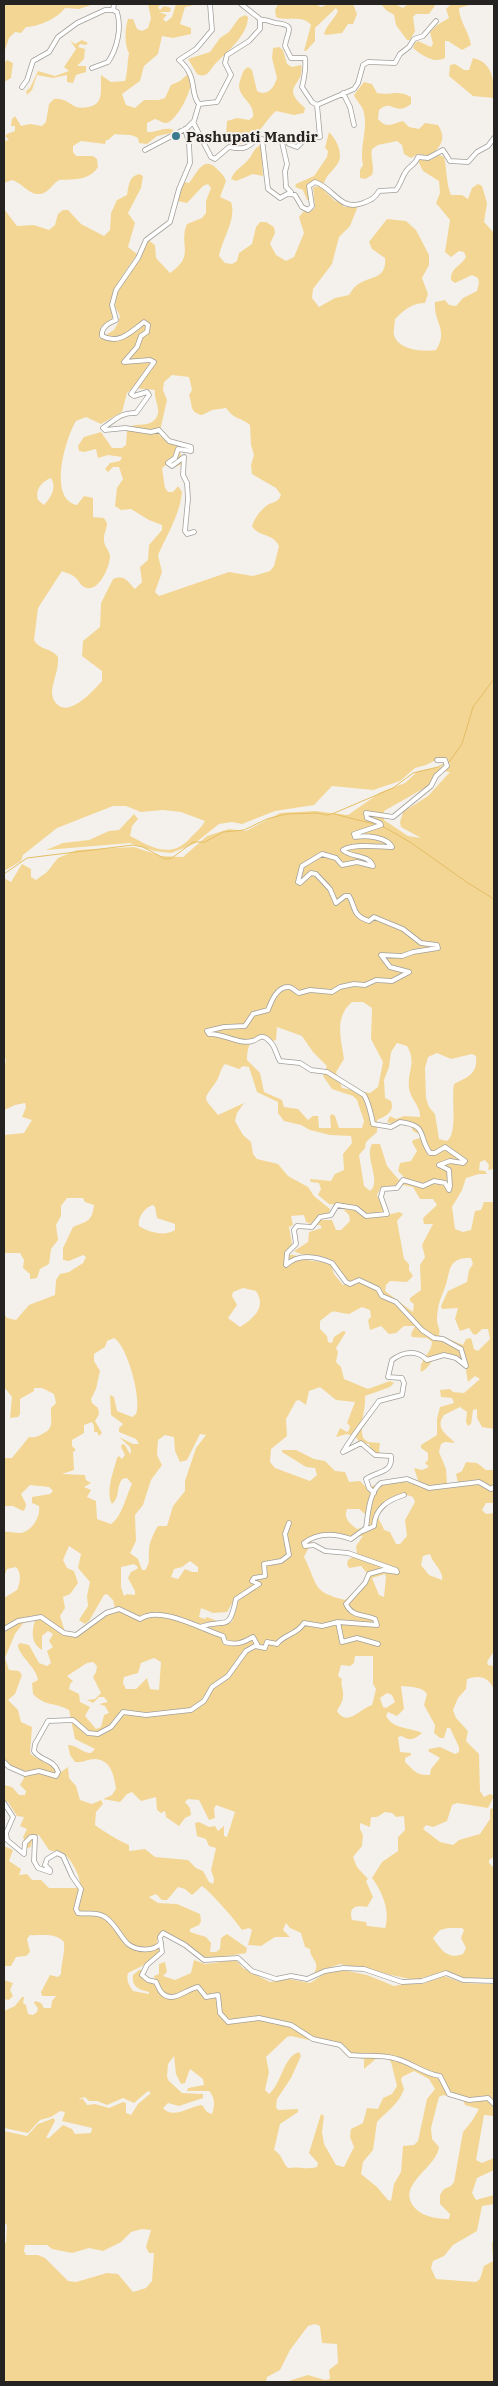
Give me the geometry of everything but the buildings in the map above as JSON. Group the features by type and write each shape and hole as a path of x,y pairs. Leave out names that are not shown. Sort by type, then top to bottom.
{"street":[{"path":"113,10 114,4"},
{"path":"199,104 195,98 194,81 188,68 179,60 196,49 212,30 210,4"},
{"path":"241,4 260,20 286,24 290,30 285,46 291,58 305,58 303,70 305,78 302,87 312,102 317,105"},
{"path":"22,86 27,80 33,61 49,52 58,37 77,23 105,10 113,10 117,12 120,21 116,49 108,62 92,68"},
{"path":"199,104 217,102 231,75 225,63 227,55 259,32 260,20"},
{"path":"317,105 342,92 354,89 358,83 362,65 368,62 396,63 400,54 409,47 414,39 422,36 436,21"},
{"path":"342,92 350,107 354,124"},
{"path":"145,150 185,130 193,122 199,104"},
{"path":"317,105 320,137 305,139 297,147 290,144 284,136 281,138 286,158 285,182 290,194 295,196 302,207 308,210 312,206 309,186 315,182 349,206 362,204 376,196 379,190 396,190 402,182 406,171 415,164 418,157 428,158 443,150 450,161 468,162 477,152 488,146 494,138"},
{"path":"193,122 211,156 215,159 229,147 245,148 250,146 255,140 262,139 268,189 280,198 290,194"},
{"path":"185,130 189,143 190,163 179,189 170,222 146,240 138,258 116,290 112,305 116,320 108,324 102,333 102,336 107,339 121,339 144,322 148,325 147,332 141,336 137,347 124,362 150,360 154,362 131,394 134,396 147,392 148,394 136,413 126,412 112,419 102,428 105,430 125,428 151,432 159,430 169,441 191,446 191,451 178,449 176,458 168,463 172,466 184,457 183,475 187,483 188,499 184,531 188,534 194,532"},
{"path":"374,1493 369,1488 366,1480 388,1469 391,1463 391,1456 375,1455 361,1443 343,1452 363,1420 372,1412 379,1401 402,1395 404,1382 402,1378 388,1377 392,1360 417,1352 427,1360 444,1355 454,1358 466,1366 461,1349 443,1339 434,1338 423,1331 396,1302 382,1296 378,1289 359,1280 350,1284 346,1282 332,1263 302,1256 294,1258 286,1265 286,1253 296,1244 294,1230 297,1226 312,1227 320,1216 330,1215 337,1205 356,1208 366,1216 387,1214 380,1197 383,1189 397,1188 403,1180 423,1186 434,1181 445,1183 449,1190 449,1170 438,1165 446,1161 463,1163 466,1161 444,1147 435,1153 430,1153 422,1132 416,1125 400,1122 391,1127 373,1124 364,1095 327,1072 311,1070 300,1063 280,1062 275,1046 265,1037 260,1036 248,1042 220,1034 209,1034 207,1031 224,1027 245,1026 253,1014 268,1010 275,995 287,987 291,987 299,993 310,990 332,992 340,987 354,984 365,985 376,980 392,981 409,972 390,967 381,955 402,956 413,952 438,949 437,945 421,943 403,929 382,919 374,917 369,921 366,920 353,910 349,896 345,896 336,903 330,889 316,874 310,873 300,883 298,882 302,866 322,854 336,858 342,865 356,862 373,866 365,858 342,850 346,847 392,847 385,840 366,836 355,837 354,834 381,826 380,823 367,818 366,813 393,817 430,788 436,776 447,766 445,760 437,760"},
{"path":"4,1762 9,1767 25,1774 38,1771 57,1775 58,1772 55,1764 37,1755 34,1751 35,1744 46,1722 68,1719 77,1723 88,1732 98,1734 111,1727 123,1712 146,1714 191,1710 204,1701 212,1687 228,1676 242,1655 252,1647 265,1648 267,1642 277,1644 280,1640 298,1631 304,1623 322,1626 338,1622 377,1625 375,1619 359,1616 348,1609 346,1604 365,1583 369,1574 383,1570 397,1572 396,1570 348,1553 325,1551 314,1545 304,1545 314,1536 333,1534 351,1539 356,1533 366,1528 366,1514 374,1493 381,1483 407,1480 429,1488 479,1482 491,1489 494,1487"},
{"path":"356,1533 374,1526 375,1514 389,1500 404,1495"},
{"path":"199,1627 228,1622 232,1617 236,1599 259,1584 252,1581 254,1578 265,1576 264,1564 281,1562 289,1555 285,1534 289,1523"},
{"path":"4,1629 18,1621 41,1617 64,1633 76,1635 106,1613 119,1609 140,1619 144,1616 167,1615 223,1636 225,1642 242,1644 253,1638 258,1646"},
{"path":"338,1622 342,1642 356,1638 378,1644"},
{"path":"4,1804 13,1817 6,1833 7,1840 23,1854 26,1841 31,1837 35,1837 34,1861 38,1868 49,1873 50,1870 45,1865 47,1859 57,1853 63,1856 72,1876 82,1890 76,1909 78,1913 92,1913 104,1916 121,1932 128,1943 140,1949 155,1948 161,1943"},
{"path":"494,1980 463,1980 446,1973 422,1981 402,1982 364,1970 343,1968 325,1971 307,1979 291,1976 276,1980 252,1971 238,1958 204,1960 185,1945 173,1941 164,1933 160,1937 162,1949 160,1954 147,1965 142,1975 148,1980 156,1982 166,1995 176,1996 191,1989 199,1988 206,1997 219,1996 220,2013 228,2022 258,2018 294,2026 313,2039 340,2045 350,2055 372,2054 395,2058 430,2074 440,2076 449,2094 469,2100 488,2098 494,2104"}],"shaded area":[{"path":"6,4 94,4 79,9 65,8 58,15 47,21 26,27 21,33 15,32 9,38 4,53 4,6"},
{"path":"148,4 161,4 158,7 160,10 164,6 171,8 170,12 159,12 167,15 163,19 166,22 172,17 176,4 198,4 185,7 180,24 191,28 191,34 173,38 162,36 158,54 144,66 140,81 122,94 126,105 135,108 144,100 165,98 171,85 180,81 188,74 191,86 179,112 166,123 155,119 147,123 147,132 170,129 174,130 172,133 157,136 147,144 139,143 138,138 132,136 115,134 106,140 105,144 81,141 73,146 73,152 76,156 93,156 97,159 98,167 86,177 59,180 42,194 33,193 12,180 4,183 4,141 9,140 5,136 7,134 15,131 15,126 11,126 12,119 15,116 21,126 30,124 42,126 46,122 49,104 54,99 63,100 76,107 88,107 97,103 99,99 101,75 111,82 125,81 129,53 125,36 128,19 133,19 137,29 142,31 148,28 151,18"},
{"path":"278,4 315,4 321,7 329,4 353,4 357,14 353,24 348,24 342,33 326,35 324,34 325,31 338,11 336,8 315,28 315,41 304,51 311,25 299,19 276,17 275,10"},
{"path":"381,4 395,4 403,8 408,4 436,4 429,14 416,14 413,17 415,31 410,40 407,40 396,25 394,15"},
{"path":"451,4 473,4 459,8 471,45 462,50 445,41 445,58 436,60 428,58 413,48 415,43 418,41 431,47 433,44 430,32 449,18 446,9"},
{"path":"245,15 248,17 247,24 241,37 208,73 205,75 197,74 188,59 210,52 220,38 229,32 239,18"},
{"path":"70,40 75,44 82,40 88,43 86,45 80,44 78,47 85,49 84,59 77,66 86,66 86,72 76,75 73,83 67,82 67,75 53,78 37,75 32,90 27,95 26,91 30,88 38,71 55,76 69,71 64,67 76,49"},
{"path":"279,47 283,50 287,64 292,67 301,65 302,72 293,90 297,100 305,108 304,113 294,115 276,111 248,141 241,144 234,142 226,136 227,121 237,118 249,120 253,117 252,108 241,94 239,85 244,70 248,67 252,70 257,91 261,93 267,92 274,85 277,78 272,58 273,48"},
{"path":"473,58 485,64 491,73 494,85 494,98 473,96 449,76 450,65 455,64 464,70 469,70"},
{"path":"7,60 13,63 11,78 4,82 4,63"},
{"path":"364,82 372,84 377,93 402,93 411,97 411,104 401,109 388,106 379,110 378,119 387,125 403,121 409,127 419,129 425,123 438,125 442,134 439,147 428,156 418,154 411,158 404,154 402,145 397,141 378,145 372,149 372,175 365,179 360,178 360,170 363,165 362,152 365,119 362,108 354,95"},
{"path":"329,132 339,148 339,162 324,183 311,183 307,188 310,199 307,200 303,190 295,187 296,184 314,176 327,157 328,151 325,148"},
{"path":"261,145 263,176 253,174 236,181 231,179 236,171 250,158 256,148"},
{"path":"439,155 444,157 451,195 462,195 468,199 472,188 478,184 482,186 487,203 484,222 494,233 494,1169 488,1170 489,1165 485,1160 480,1162 479,1170 485,1171 487,1174 466,1178 462,1190 452,1207 455,1229 463,1232 471,1230 475,1211 481,1210 484,1202 494,1202 494,1429 482,1427 477,1418 477,1409 473,1410 471,1424 468,1426 466,1422 467,1412 460,1407 444,1415 441,1420 441,1428 455,1443 445,1442 441,1444 439,1452 446,1469 447,1484 458,1483 456,1474 462,1471 466,1462 477,1463 486,1470 494,1470 494,1503 486,1503 482,1510 486,1514 494,1513 494,1651 487,1662 488,1665 494,1666 494,1690 484,1678 467,1679 466,1689 458,1698 453,1710 456,1718 468,1731 466,1741 479,1754 480,1791 484,1797 490,1794 494,1796 488,1808 457,1803 452,1805 447,1821 433,1827 426,1825 423,1829 440,1842 453,1845 459,1840 480,1834 490,1819 490,1809 494,1808 494,1857 489,1860 489,1863 494,1868 494,1978 465,1979 445,1972 414,1980 340,1964 314,1973 316,1963 310,1953 310,1949 305,1947 301,1933 290,1928 286,1923 283,1930 290,1937 275,1937 261,1946 248,1945 252,1930 249,1928 242,1930 202,1886 192,1895 185,1889 178,1887 167,1900 162,1900 156,1894 149,1897 158,1903 177,1904 200,1914 201,1921 199,1925 190,1929 190,1932 206,1937 211,1943 210,1952 216,1952 220,1949 221,1938 227,1934 247,1948 246,1953 208,1959 162,1932 159,1934 156,1946 161,1949 161,1952 142,1966 128,1973 127,1978 133,1991 149,1994 149,1992 136,1987 133,1982 133,1975 139,1970 142,1970 143,1978 149,1982 155,1981 154,1976 159,1974 159,1964 165,1962 167,1972 163,1976 175,1980 191,1973 194,1960 205,1964 236,1960 243,1968 270,1982 289,1979 310,1983 326,1973 343,1970 367,1975 394,1986 409,1983 422,1984 444,1976 463,1983 494,1984 494,2116 484,2115 476,2160 482,2163 494,2158 494,2170 477,2178 472,2193 476,2200 494,2195 494,2204 482,2206 477,2231 453,2245 444,2256 433,2261 431,2268 436,2279 476,2282 480,2279 484,2266 493,2261 492,2243 494,2240 494,2382 285,2382 308,2375 325,2380 330,2379 329,2370 338,2363 337,2344 322,2343 320,2326 315,2324 308,2326 290,2350 280,2370 267,2377 266,2382 4,2382 4,2245 6,2242 7,2225 4,2223 4,2131 27,2136 38,2124 54,2118 55,2121 46,2138 49,2138 63,2125 72,2129 75,2134 91,2133 92,2128 62,2121 65,2112 60,2111 51,2117 40,2120 28,2133 4,2128 4,2011 15,2006 22,1997 24,1997 23,2003 26,2005 28,2014 33,2015 37,2012 38,2008 34,2003 35,2001 41,2003 44,2008 51,2008 52,2001 56,1996 42,1996 41,1992 50,1975 58,1977 61,1974 64,1942 48,1935 30,1935 27,1939 30,1952 26,1956 16,1957 11,1966 4,1966 4,1846 13,1850 9,1861 21,1869 19,1875 27,1874 32,1880 41,1880 49,1888 76,1888 80,1884 80,1880 68,1857 61,1852 49,1850 39,1835 33,1835 31,1847 27,1848 23,1837 27,1829 20,1826 24,1817 17,1816 8,1802 4,1801 4,1785 12,1787 19,1795 25,1795 26,1791 20,1785 24,1778 23,1772 4,1764 4,1598 17,1590 20,1578 16,1567 7,1569 4,1577 4,1532 20,1533 28,1530 37,1519 39,1510 39,1506 32,1503 32,1497 50,1494 53,1491 49,1487 30,1485 21,1494 26,1504 23,1511 13,1506 4,1506 4,1458 12,1458 29,1437 37,1436 50,1428 51,1408 56,1403 54,1394 42,1388 34,1388 34,1391 20,1399 20,1414 18,1417 10,1418 12,1397 4,1387 4,1314 7,1318 16,1320 29,1305 55,1295 56,1280 60,1274 69,1272 83,1263 86,1257 83,1255 69,1261 63,1260 63,1248 73,1227 90,1218 94,1205 85,1202 83,1198 67,1198 61,1206 61,1216 56,1225 58,1240 51,1249 49,1264 40,1269 37,1278 30,1279 30,1274 23,1268 24,1260 20,1253 4,1253 4,1135 24,1133 32,1120 22,1117 26,1107 25,1103 4,1110 4,1069 6,1060 4,1055 4,878 11,882 22,864 31,869 31,877 36,880 47,872 58,858 77,850 134,847 161,856 183,857 207,836 229,829 246,831 280,813 315,811 348,815 381,792 405,783 418,771 450,765 448,760 440,758 415,768 400,781 373,790 332,786 314,805 275,811 242,824 232,822 219,824 194,844 171,853 154,851 130,843 46,850 63,843 89,840 109,831 119,830 134,814 138,819 132,826 130,836 154,848 170,850 185,843 205,821 181,812 163,810 141,812 126,806 113,806 57,828 23,855 21,861 4,871 4,209 17,226 34,225 49,230 55,225 58,214 63,210 68,210 81,224 104,236 110,230 111,213 117,200 127,195 130,182 135,175 143,176 141,188 128,213 135,223 128,247 137,254 114,292 112,308 114,317 101,327 99,339 114,330 118,323 120,316 115,306 117,293 141,256 148,240 155,245 156,258 170,273 182,261 187,224 202,218 206,213 206,201 211,188 208,184 203,186 187,203 178,201 180,190 184,182 189,183 197,171 204,165 211,165 223,175 226,181 220,197 231,202 231,222 219,256 225,263 232,264 237,261 239,253 252,244 256,227 260,222 266,222 274,227 275,233 270,244 276,255 286,261 294,257 304,233 299,217 304,211 309,212 315,208 313,187 320,186 344,207 358,206 350,226 339,237 332,264 313,289 312,298 319,307 335,298 349,295 361,283 380,274 385,265 385,258 372,249 369,242 387,219 406,221 416,230 429,255 429,265 422,278 428,294 425,303 416,304 408,308 395,319 394,335 400,344 406,347 425,351 436,350 440,343 441,331 436,315 435,302 445,300 449,305 456,306 463,298 477,291 479,283 478,278 472,275 455,283 451,280 452,273 466,257 464,252 459,251 451,257 445,252 450,220 436,203 440,193 439,181 423,171 418,161 419,159 431,160","holes":["172,375 189,377 192,390 189,395 192,408 198,414 202,415 212,410 226,408 232,415 250,425 251,445 254,455 251,465 252,474 276,488 281,495 278,500 268,504 262,510 252,526 258,532 273,539 279,546 274,566 270,571 253,576 229,572 159,596 155,592 162,572 158,555 176,516 182,492 178,486 173,492 168,492 165,488 162,468 166,465 173,468 182,464 180,450 190,451 189,447 168,442 159,435 167,400 163,390 164,382","133,388 155,390 158,408 155,420 150,423 130,427 127,431 126,445 122,448 112,448 101,432 84,437 78,446 79,451 84,452 96,449 98,458 108,455 122,457 120,461 110,463 105,469 108,472 113,467 119,467 123,479 117,488 115,506 121,510 131,509 149,520 162,525 162,530 149,545 148,560 140,567 142,582 135,589 128,581 121,577 113,579 101,603 100,627 83,641 82,656 102,671 102,681 76,705 63,707 55,702 52,694 58,657 39,646 34,640 38,608 62,571 74,577 83,587 91,588 100,582 110,561 104,541 107,523 104,518 93,517 93,498 84,496 77,505 68,500 63,492 61,467 64,453 76,421 86,417 101,424 122,412 127,393","51,478 53,489 51,496 44,505 38,500 37,496 40,487","443,771 450,772 428,796 403,812 400,822 401,827 421,838 408,836 384,820 384,811 428,786","352,1002 363,1002 372,1008 371,1039 383,1062 378,1087 370,1093 342,1088 336,1072 344,1059 340,1029 343,1014","277,1027 302,1036 313,1052 327,1066 323,1076 332,1089 353,1096 357,1100 364,1121 362,1128 339,1128 335,1116 332,1114 330,1116 331,1128 319,1128 318,1116 313,1116 308,1120 298,1109 284,1107 282,1100 264,1092 260,1073 247,1060 250,1043 265,1035 273,1041 276,1040","397,1043 407,1046 410,1052 412,1062 409,1088 411,1096 419,1109 420,1117 404,1116 396,1119 390,1116 387,1122 392,1124 398,1120 410,1122 413,1131 421,1135 420,1138 412,1142 417,1151 411,1161 400,1163 398,1171 404,1177 399,1180 387,1166 380,1144 372,1144 370,1156 374,1181 370,1191 364,1186 359,1155 365,1148 366,1142 377,1132 377,1120 391,1111 391,1101 385,1098 384,1080 389,1067 391,1052","437,1053 451,1059 472,1054 476,1056 474,1071 468,1077 454,1084 453,1123 452,1131 447,1141 439,1139 435,1114 429,1107 426,1098 425,1068 428,1057","225,1064 239,1069 243,1066 249,1067 257,1092 278,1102 278,1113 284,1121 330,1135 351,1136 352,1143 343,1154 344,1170 335,1174 331,1181 310,1179 311,1182 319,1183 321,1189 318,1195 329,1204 358,1207 355,1210 343,1209 349,1215 350,1221 341,1230 336,1230 332,1220 318,1220 316,1225 320,1225 322,1228 309,1232 308,1242 294,1251 333,1261 349,1282 357,1279 363,1280 343,1285 334,1274 331,1265 294,1255 284,1255 292,1244 289,1227 293,1225 291,1216 304,1215 306,1222 310,1224 320,1215 329,1214 330,1209 314,1196 308,1187 288,1176 278,1164 257,1159 253,1154 251,1142 243,1135 235,1121 237,1113 244,1103 218,1115 209,1105 206,1099","403,1185 413,1187 420,1199 433,1199 437,1205 423,1218 424,1224 433,1224 422,1245 425,1257 420,1265 421,1290 410,1298 410,1301 414,1304 413,1312 385,1291 386,1285 390,1281 407,1282 413,1276 409,1270 409,1264 404,1259 397,1221 403,1214 399,1212 387,1215 377,1195 381,1187","153,1205 157,1218 175,1224 175,1230 166,1233 152,1232 139,1226 142,1213","471,1258 473,1264 469,1270 467,1282 448,1291 441,1306 442,1309 458,1308 455,1319 460,1331 469,1328 476,1335 482,1329 488,1329 490,1339 478,1351 474,1349 471,1338 466,1339 463,1345 439,1335 438,1308 450,1268 457,1260","243,1288 256,1291 260,1302 259,1307 250,1320 240,1327 228,1318 237,1305 232,1296 233,1292","362,1307 370,1310 371,1317 368,1320 370,1330 381,1326 389,1334 396,1333 404,1326 415,1326 411,1334 412,1337 427,1338 432,1342 430,1350 421,1364 421,1372 437,1356 446,1354 455,1356 468,1364 466,1371 468,1382 475,1376 480,1379 464,1393 453,1392 450,1389 440,1390 441,1397 452,1398 454,1403 440,1407 437,1419 437,1435 421,1445 421,1448 428,1453 428,1460 425,1463 429,1467 422,1470 414,1468 420,1486 406,1482 383,1482 367,1488 360,1481 349,1482 345,1472 335,1471 325,1461 314,1459 296,1450 282,1450 282,1452 306,1467 315,1468 317,1475 310,1481 275,1468 270,1462 271,1449 287,1436 286,1419 296,1401 299,1400 306,1405 309,1391 320,1387 336,1400 355,1402 347,1423 350,1426 349,1430 347,1432 340,1428 336,1437 347,1434 356,1437 359,1442 369,1444 371,1453 381,1454 379,1451 380,1443 368,1442 363,1438 362,1427 365,1396 390,1387 394,1383 390,1381 368,1389 344,1379 341,1367 336,1362 338,1352 336,1348 346,1332 343,1331 334,1337 332,1343 328,1342 327,1336 320,1329 320,1321 333,1312 349,1314","114,1338 124,1351 128,1361 135,1385 137,1407 136,1414 132,1417 117,1411 114,1397 110,1395 111,1415 123,1424 119,1428 119,1432 136,1439 139,1444 133,1444 119,1437 130,1447 131,1452 130,1454 125,1445 122,1444 121,1447 125,1455 122,1459 119,1456 117,1458 109,1493 112,1504 116,1499 122,1479 127,1478 132,1484 121,1511 111,1524 97,1519 96,1501 87,1497 91,1490 84,1487 91,1483 86,1480 85,1475 62,1474 74,1470 73,1452 76,1450 72,1446 72,1440 84,1433 84,1425 92,1422 94,1432 97,1432 99,1436 102,1433 95,1421 99,1414 98,1408 92,1403 91,1399 96,1389 100,1371 94,1361 94,1354 105,1347 107,1341","200,1434 206,1435 196,1448 185,1481 185,1491 173,1506 167,1526 158,1526 155,1531 150,1544 148,1565 145,1570 142,1570 138,1559 130,1553 136,1541 135,1515 143,1505 151,1480 162,1465 157,1455 158,1440 165,1435 174,1437 175,1451 180,1462 187,1460","404,1494 413,1497 415,1502 405,1520 407,1536 400,1544 396,1544 390,1532 384,1530 379,1520 379,1511 383,1503 395,1496","347,1509 359,1509 365,1514 366,1523 362,1528 357,1529 350,1523 346,1515","331,1532 349,1537 363,1536 356,1546 357,1554 348,1560 347,1564 349,1568 361,1566 367,1573 363,1584 345,1600 326,1594 317,1586 304,1557 313,1539","69,1546 81,1554 78,1568 90,1582 87,1596 88,1606 79,1620 85,1624 89,1621 104,1595 107,1594 113,1600 115,1608 103,1615 83,1633 70,1637 66,1635 60,1616 65,1608 63,1597 70,1594 78,1583 74,1571 67,1568 63,1560","430,1554 441,1573 442,1580 429,1575 421,1565 423,1556","190,1561 198,1567 198,1572 185,1569 178,1579 171,1577 174,1569 182,1567","134,1564 138,1567 131,1572 128,1578 135,1591 135,1595 127,1594 124,1596 121,1587 121,1567","385,1574 384,1597 379,1595 372,1578","237,1595 239,1599 232,1622 225,1624 207,1617 205,1619 199,1617 201,1608 213,1613 227,1612","35,1620 34,1640 35,1644 42,1650 42,1636 48,1631 53,1634 49,1641 53,1647 47,1651 51,1663 47,1666 39,1663 29,1645 20,1643 18,1645 19,1649 37,1675 38,1680 32,1683 33,1694 46,1703 69,1710 75,1739 95,1749 88,1753 68,1745 70,1755 75,1762 95,1759 101,1760 109,1766 116,1789 112,1795 103,1799 120,1802 127,1794 132,1792 141,1801 156,1797 157,1810 161,1813 165,1811 166,1817 179,1826 185,1818 191,1815 190,1808 185,1802 188,1799 199,1800 209,1820 215,1818 214,1809 216,1805 235,1812 227,1837 224,1836 224,1826 218,1831 215,1826 209,1827 199,1822 195,1823 197,1836 206,1839 209,1846 216,1848 211,1870 214,1879 213,1884 209,1882 203,1871 196,1868 188,1860 155,1857 145,1849 129,1851 129,1845 95,1825 96,1812 103,1804 101,1800 92,1804 80,1800 76,1786 69,1778 68,1767 61,1772 55,1772 48,1763 30,1753 32,1727 21,1722 18,1710 8,1700 15,1694 22,1675 19,1671 9,1670 5,1658 15,1634 24,1622","355,1656 373,1656 373,1684 376,1689 372,1705 354,1716 345,1718 341,1716 337,1711 343,1698 342,1679 338,1676 341,1665 350,1666 354,1663","154,1658 161,1662 159,1690 150,1689 147,1678 136,1689 126,1689 123,1683 124,1677 138,1673 141,1663","93,1662 97,1666 93,1677 101,1693 95,1699 87,1700 93,1703 99,1697 104,1697 108,1702 99,1704 105,1706 109,1713 104,1715 101,1727 96,1729 85,1716 90,1707 80,1702 79,1694 69,1689 73,1681 67,1676 87,1663","401,1686 415,1687 425,1691 427,1694 424,1705 435,1725 434,1733 440,1738 444,1738 447,1728 450,1728 459,1747 459,1752 455,1754 440,1747 429,1749 428,1751 440,1758 431,1769 430,1775 418,1773 405,1762 405,1758 411,1755 411,1753 400,1752 398,1737 402,1736 412,1739 422,1733 393,1724 386,1716 388,1712 397,1716 404,1709","387,1693 392,1695 395,1702 386,1708 383,1707 380,1698","385,1812 392,1813 396,1817 404,1816 405,1830 398,1837 398,1851 382,1862 372,1878 382,1894 386,1907 387,1921 385,1928 367,1926 366,1922 352,1920 352,1909 360,1906 367,1907 373,1897 366,1881 368,1879 357,1867 353,1857 362,1846 363,1835 360,1823 370,1827 371,1817 377,1817","448,1928 462,1928 464,1930 461,1938 466,1948 463,1954 458,1956 449,1955 433,1938 440,1930","291,2036 340,2047 346,2055 364,2059 364,2069 378,2057 387,2058 391,2062 397,2086 392,2094 383,2098 378,2109 367,2108 363,2123 351,2129 350,2137 354,2147 344,2167 336,2165 324,2144 322,2132 324,2116 321,2114 309,2153 318,2163 317,2167 288,2168 274,2150 280,2124 298,2112 298,2109 278,2110 276,2107 277,2099 291,2078 301,2056 299,2052 289,2059 277,2084 269,2094 265,2090 269,2072 266,2057 287,2037","174,2056 176,2074 181,2084 185,2083 190,2069 203,2079 204,2085 188,2088 187,2091 209,2091 214,2102 212,2114 207,2112 202,2105 177,2113 172,2113 163,2108 168,2103 179,2106 203,2098 203,2094 182,2093 167,2077 168,2064","414,2071 429,2079 435,2089 427,2099 418,2141 414,2145 403,2146 401,2172 394,2184 391,2201 361,2174 363,2162 373,2150 377,2122 399,2099 404,2089 402,2077","148,2091 151,2093 138,2104 131,2115 126,2113 126,2103 123,2102 109,2108 95,2104 87,2105 83,2099 78,2099 85,2097 89,2101 97,2101 107,2105 123,2098 134,2103","443,2095 463,2100 465,2105 479,2109 463,2132 454,2182 451,2186 444,2189 440,2195 440,2204 450,2214 449,2219 427,2216 416,2209 410,2201 413,2185 436,2155 439,2147 432,2139 431,2128 439,2097","142,2229 151,2230 146,2247 149,2253 154,2253 152,2281 146,2288 133,2292 118,2274 107,2273 76,2282 68,2281 45,2258 38,2255 26,2255 24,2251 25,2245 47,2245 52,2249 72,2253 89,2248 103,2251 121,2242 131,2232"]},
{"path":"4,1980 13,1983 10,1990 13,1996 9,2000 4,1999"}],"waterway":[{"path":"4,874 27,858 133,845 143,847 165,859 172,858 193,842 205,842 223,832 244,830 267,819 286,814 332,814 393,788 413,773 438,767 450,761 462,744 473,707 494,679"},
{"path":"334,814 378,825"},
{"path":"382,826 410,842 494,899"}],"place":[{"name":"Pashupati Mandir","path":"176,136"}]}
